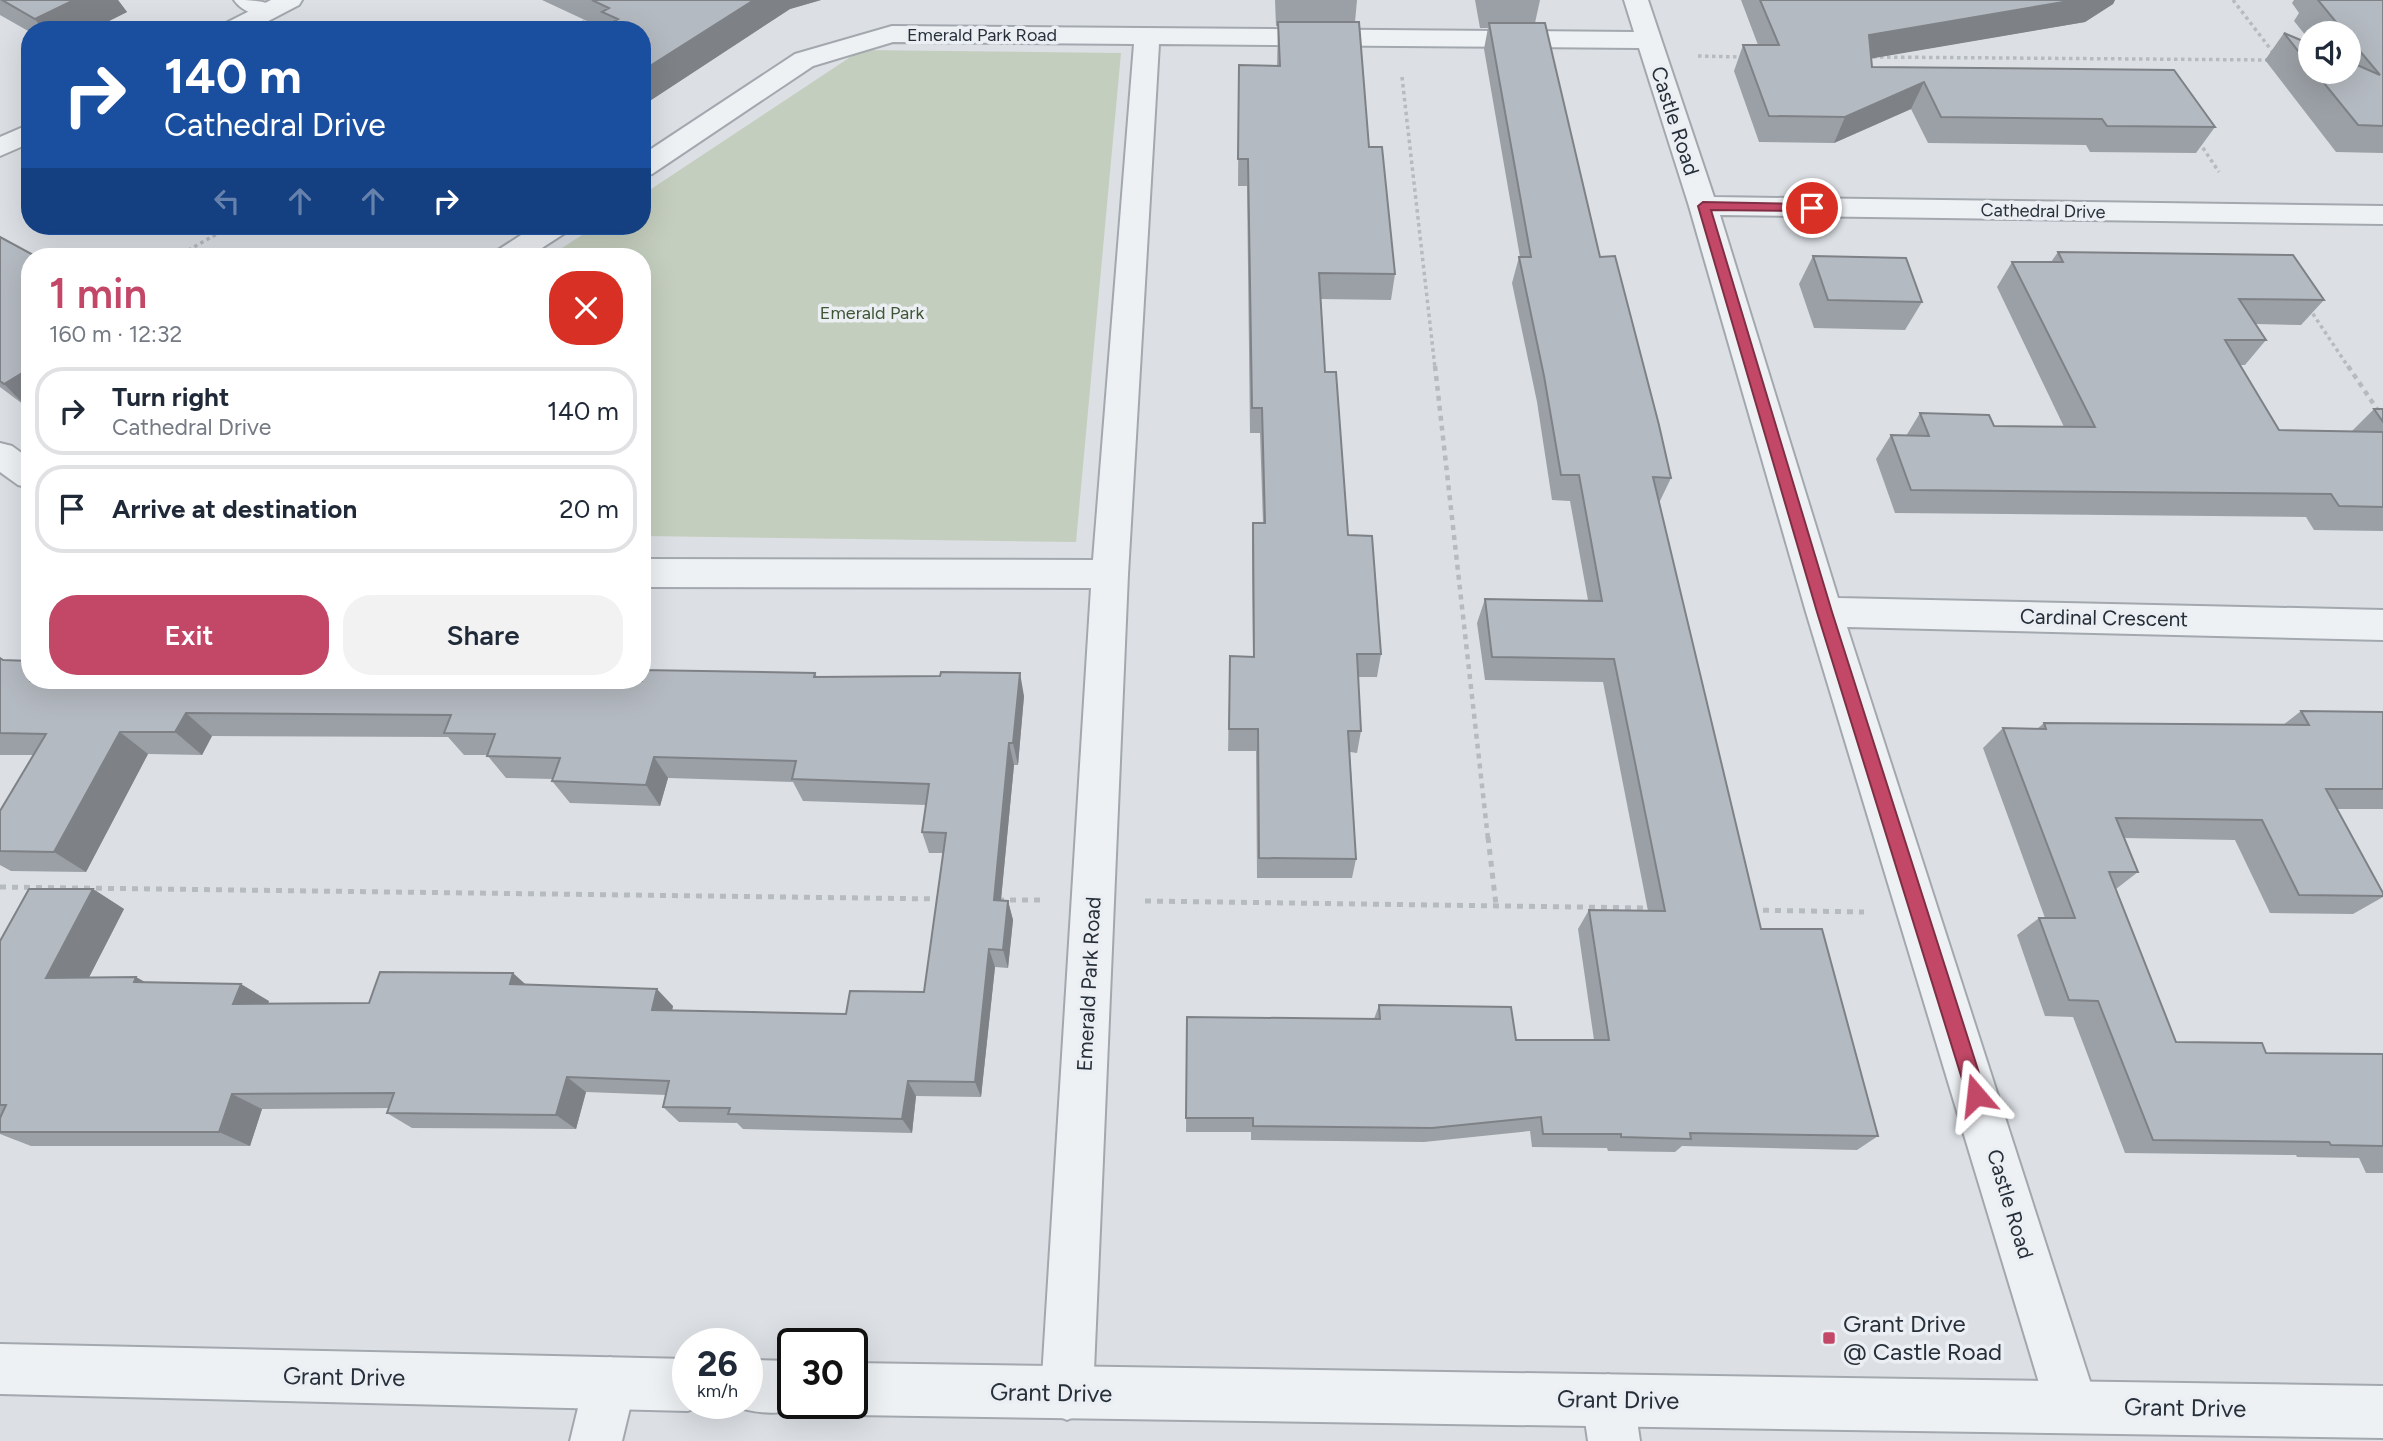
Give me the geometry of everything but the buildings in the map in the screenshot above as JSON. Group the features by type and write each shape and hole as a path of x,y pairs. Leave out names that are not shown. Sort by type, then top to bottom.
{"street":[{"name":"Castle Road","path":"1636,0 1703,206 1824,612 2072,1406"},
{"path":"244,21 268,4"},
{"name":"Emerald Park Road","path":"651,162 804,60 892,34 1398,38 1651,48"},
{"name":"Emerald Park Road","path":"1067,1394 1110,574 1147,36"},
{"path":"0,148 21,137"},
{"name":"Cathedral Drive","path":"1703,206 2383,215"},
{"path":"522,248 541,235"},
{"path":"0,455 21,470"},
{"path":"651,573 1110,574"},
{"name":"Cardinal Crescent","path":"1824,612 2383,625"},
{"name":"Grant Drive","path":"0,1369 672,1385"},
{"path":"596,1441 610,1383"},
{"name":"Grant Drive","path":"868,1389 1067,1394 1611,1420 2072,1406 2383,1412"}],"path":[{"path":"1872,57 2279,60 2233,0"},
{"path":"585,21 590,18"},
{"path":"1398,38 1496,905"},
{"path":"1651,48 1749,57"},
{"path":"192,248 215,235"},
{"path":"0,887 954,899"},
{"path":"996,900 1660,908"},
{"path":"1742,910 1920,913"}],"green space":[{"name":"Emerald Park","path":"861,50 1121,53 1076,542 651,536 651,248 562,248 582,235 651,235 651,189"}],"place":[{"name":"Grant Drive @ Castle Road","path":"1829,1338"}],"route":[{"path":"1812,208 1703,206 1824,612 1976,1095"}]}
